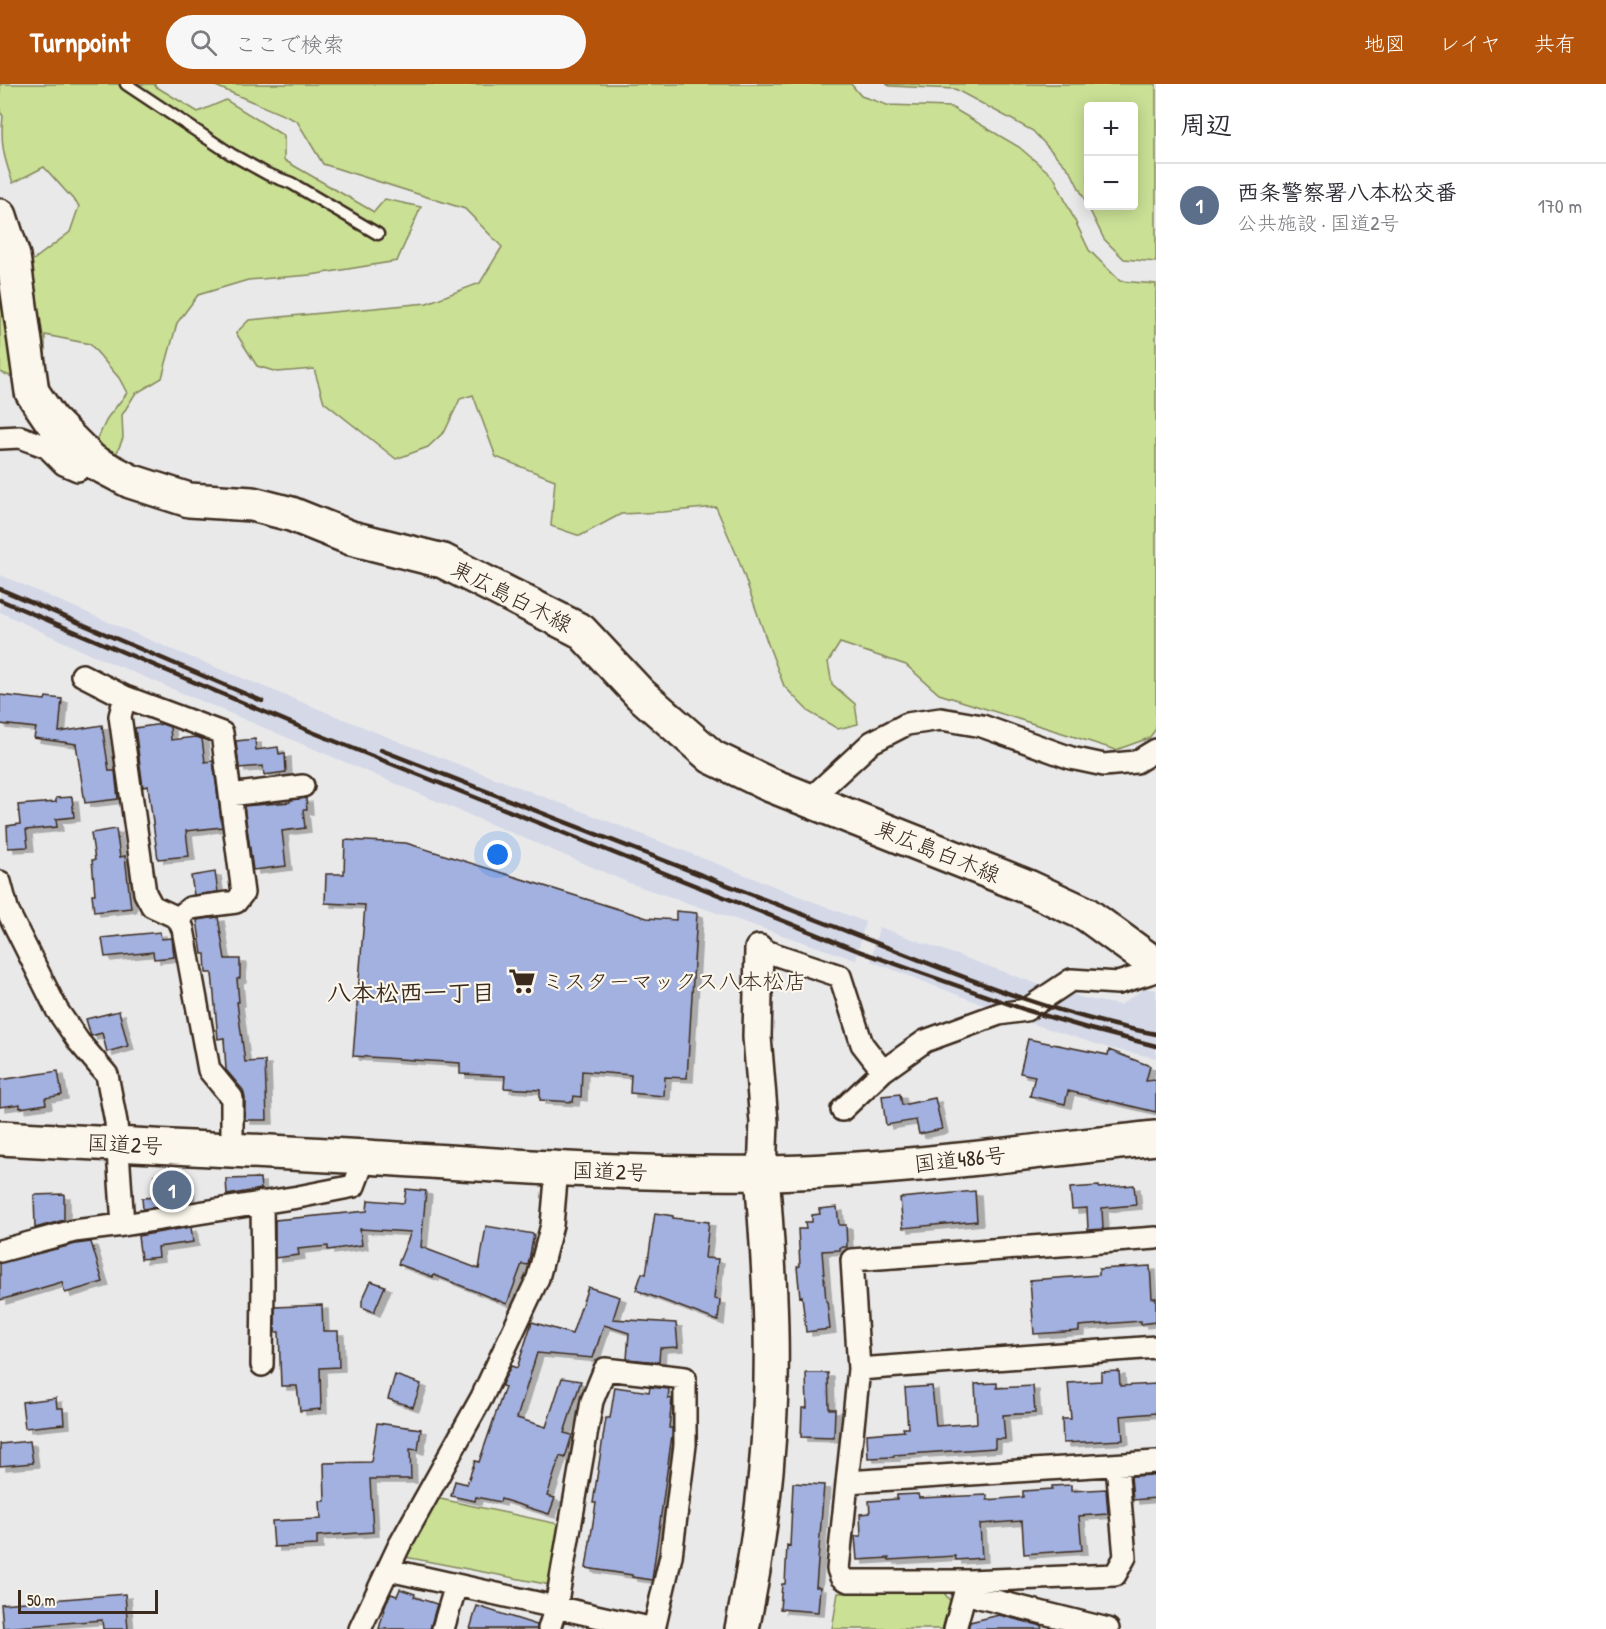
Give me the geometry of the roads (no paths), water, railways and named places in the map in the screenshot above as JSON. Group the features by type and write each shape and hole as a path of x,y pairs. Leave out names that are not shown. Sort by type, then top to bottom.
{"main road":[{"name":"東広島白木線","path":"0,216 13,256 32,392 51,420 92,461 130,481 189,500 252,504 291,514 351,538 443,561 581,631 640,694 712,757 768,784 1028,887 1086,914 1156,965"},
{"name":"国道2号","path":"0,1138 232,1149 557,1169 660,1173 762,1173"},
{"name":"国道486号","path":"762,1173 894,1166 1156,1138"},
{"path":"742,1629 764,1492 770,1410 770,1294 762,1173"}],"street":[{"path":"0,438 20,436 47,447 64,464 78,470 92,461"},
{"path":"82,675 125,697 222,733 243,893 236,902 190,908 178,918"},
{"path":"125,697 120,716 145,893 152,906 178,918 183,929 209,1070 232,1098 232,1149"},
{"path":"809,800 873,742 907,724 941,719 982,726 1071,758 1104,765 1136,762 1156,750"},
{"path":"230,795 303,786"},
{"path":"0,882 8,912 57,1010 107,1075 119,1144 123,1225"},
{"path":"762,1173 764,1122 757,1037 759,949 840,976 862,1044 883,1071"},
{"path":"842,1110 883,1071 925,1041 999,1014 1026,1010 1071,980 1118,983 1156,971"},
{"path":"0,1251 74,1231 123,1225 354,1186 365,1157"},
{"path":"360,1629 399,1545 482,1397 538,1278 552,1225 557,1169"},
{"path":"262,1202 262,1365"},
{"path":"1117,1465 1125,1557 1115,1575 968,1581 848,1581 841,1577 838,1569 859,1369 852,1260 1156,1238"},
{"path":"859,1369 1156,1347"},
{"path":"389,1570 556,1607 654,1629 671,1556 681,1479 685,1445 685,1378 605,1369 592,1401 556,1607 549,1629"},
{"path":"847,1482 1156,1462"},
{"path":"955,1629 968,1581"},
{"path":"968,1581 980,1597 1108,1629"},
{"path":"443,1629 456,1585"}],"lane":[{"path":"126,84 231,154 267,174 291,183 378,234"}],"railway":[{"path":"0,589 262,701"},
{"path":"0,600 312,732 856,950 1026,1010 1156,1046"},
{"path":"381,750 995,988 1075,1015 1156,1034"}],"place":[{"name":"ミスターマックス八本松店","path":"522,981"},
{"name":"西条警察署八本松交番","path":"172,1190"}],"district":[{"name":"八本松西一丁目","path":"411,992"}]}
